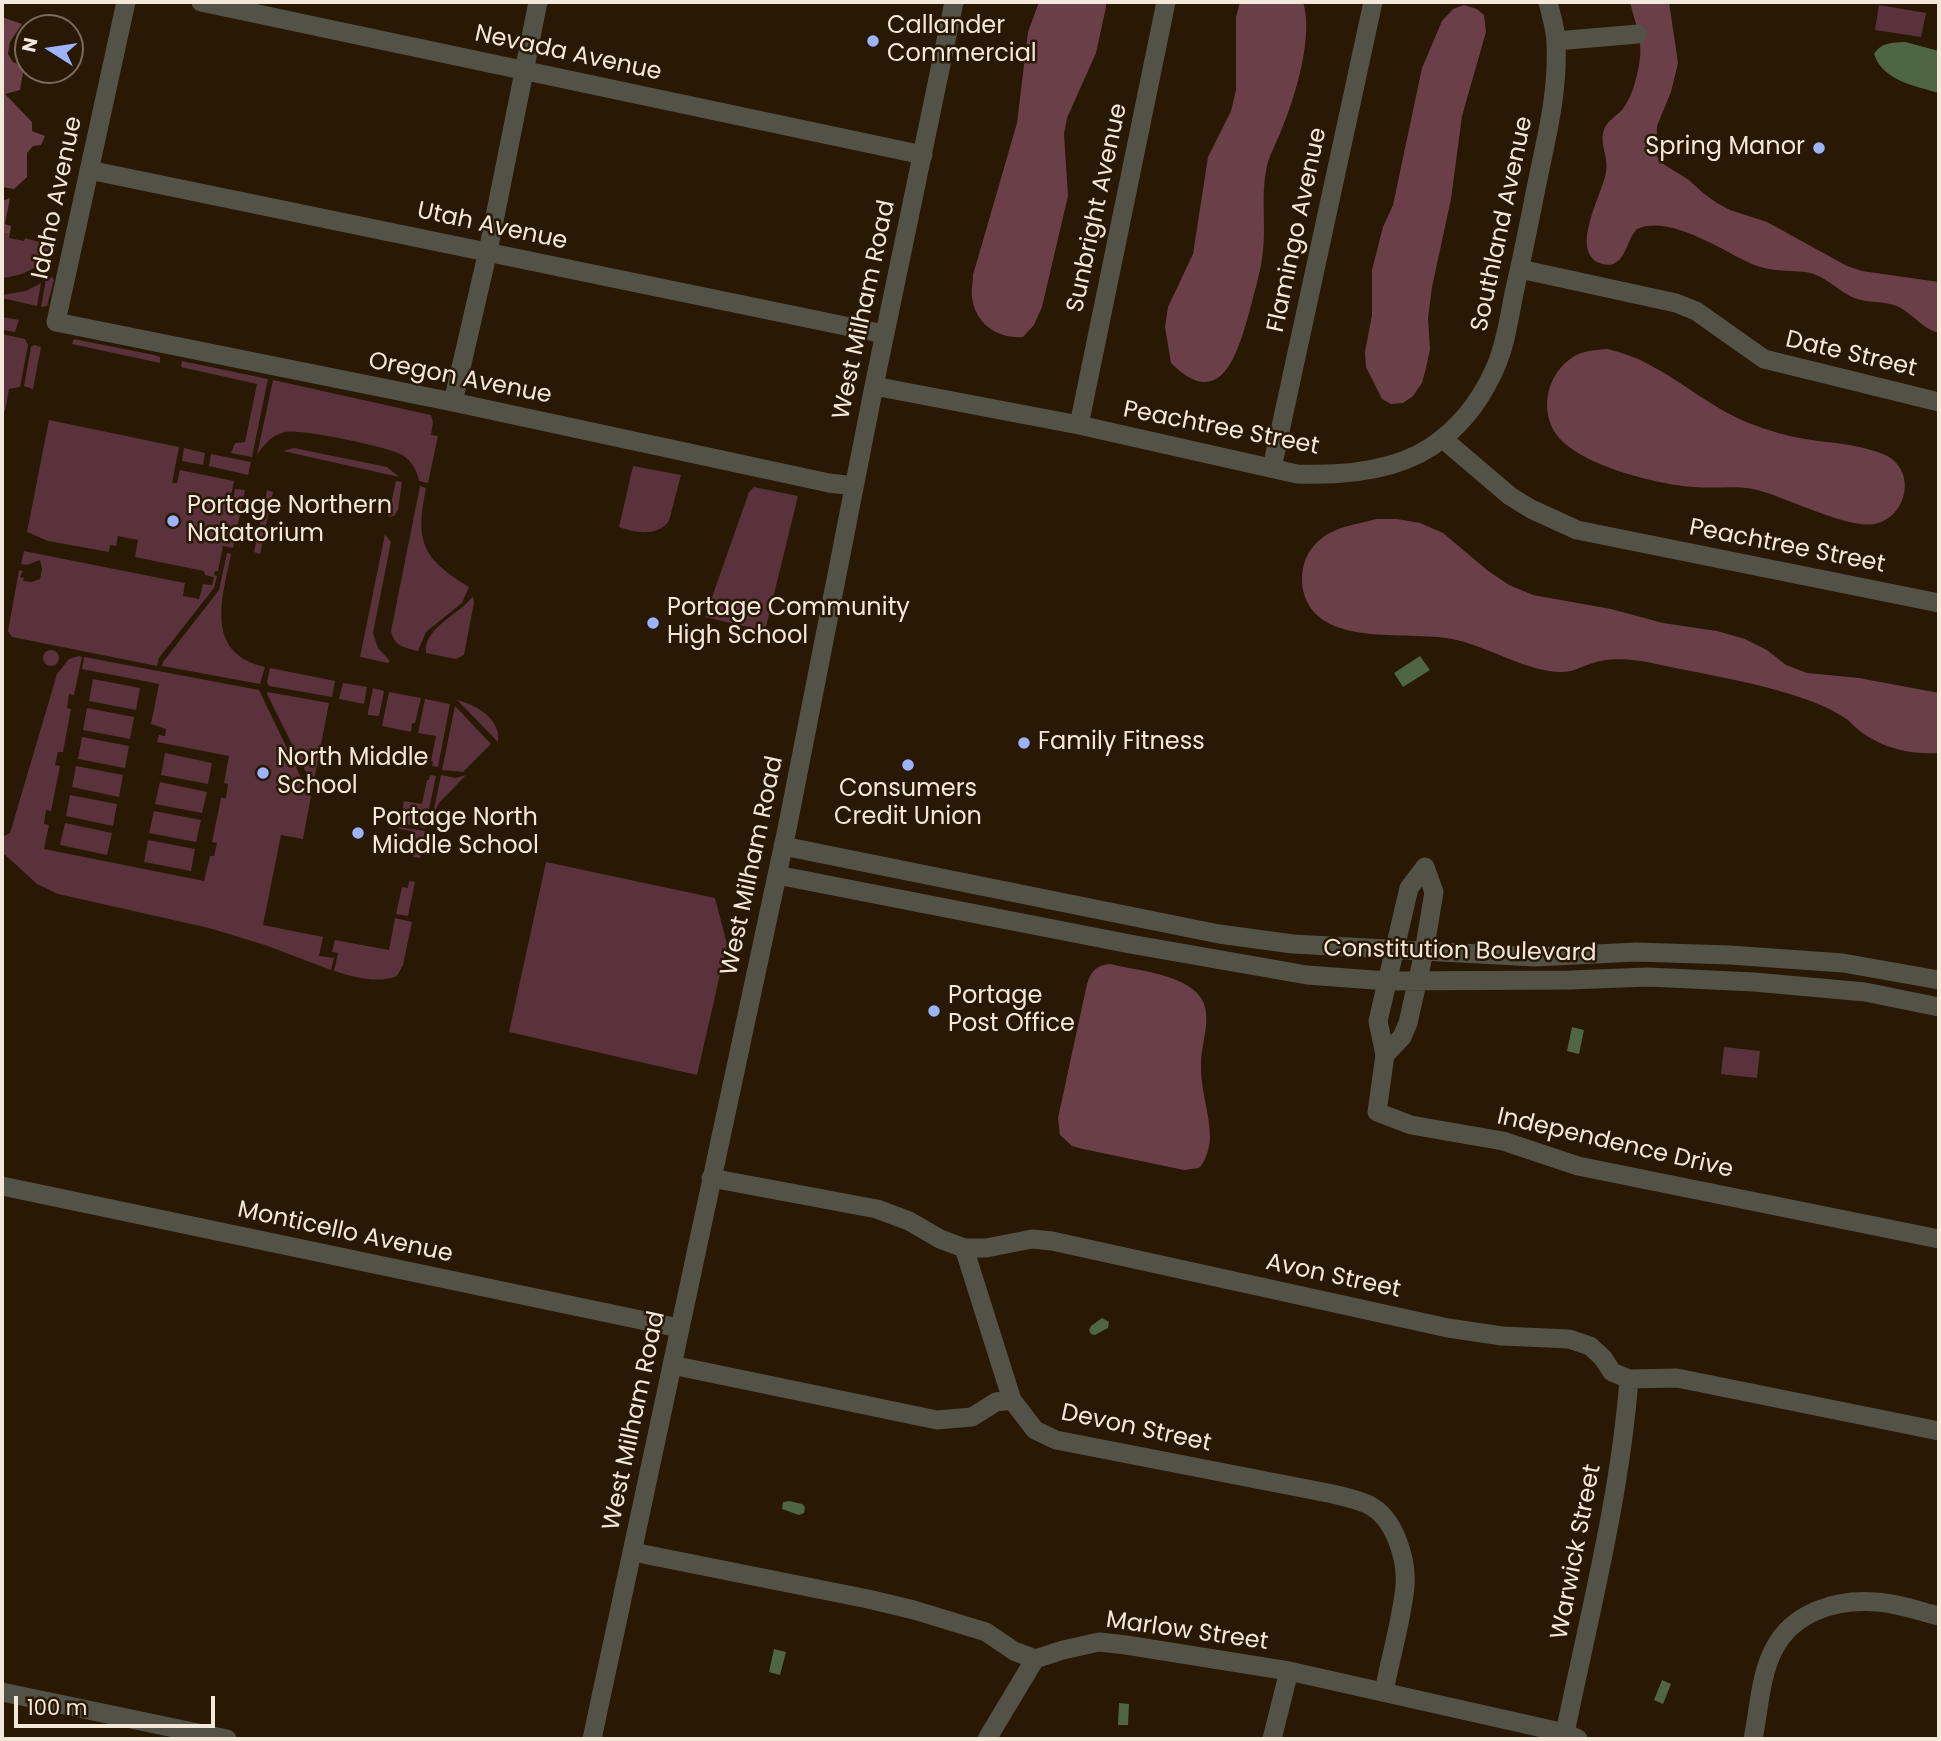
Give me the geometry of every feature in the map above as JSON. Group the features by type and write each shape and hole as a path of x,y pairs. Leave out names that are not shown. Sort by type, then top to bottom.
{"street":[{"name":"Idaho Avenue","path":"56,322 126,2"},
{"name":"Nevada Avenue","path":"201,2 923,155"},
{"path":"453,401 488,251 538,2"},
{"name":"West Milham Road","path":"594,1739 777,875 884,334 954,2"},
{"name":"Sunbright Avenue","path":"1079,425 1166,2"},
{"name":"Flamingo Avenue","path":"1272,468 1373,2"},
{"name":"Southland Avenue","path":"1443,439 1467,415 1483,393 1498,363 1520,269 1555,93 1556,41 1548,2"},
{"path":"1556,41 1638,34"},
{"name":"Utah Avenue","path":"89,170 884,334"},
{"name":"Date Street","path":"1520,269 1676,303 1696,311 1764,359 1939,401"},
{"name":"Oregon Avenue","path":"56,322 453,401 822,482 854,486"},
{"name":"Peachtree Street","path":"874,386 1079,425 1297,474 1326,475 1374,469 1421,454 1443,439 1510,496 1577,530 1939,603"},
{"name":"Constitution Boulevard","path":"783,846 1219,934 1293,944 1535,957 1636,952 1717,954 1843,963 1939,980"},
{"name":"Independence Drive","path":"1385,1055 1402,1037 1418,981 1434,892 1425,867 1409,888 1378,1021 1385,1055 1377,1112 1411,1125 1503,1141 1578,1166 1939,1238"},
{"name":"Constitution Boulevard","path":"777,875 1144,947 1307,975 1387,981 1648,977 1865,992 1939,1007"},
{"name":"Avon Street","path":"711,1178 877,1209 909,1221 940,1239 964,1248 986,1248 1032,1239 1052,1241 1448,1328 1502,1336 1569,1339 1590,1346 1612,1371 1629,1379"},
{"name":"Monticello Avenue","path":"2,1186 679,1328"},
{"name":"Devon Street","path":"964,1248 1012,1400 1035,1430 1056,1440 1333,1494 1370,1506 1382,1516 1392,1531 1404,1566 1405,1586 1384,1692"},
{"path":"672,1365 937,1420 972,1417 996,1402 1012,1400"},
{"path":"1629,1379 1677,1378 1939,1431"},
{"name":"Warwick Street","path":"1571,1736 1616,1487 1626,1425 1629,1379"},
{"path":"633,1552 868,1599 986,1632 1014,1651 1035,1659 987,1739"},
{"path":"1753,1739 1773,1650 1798,1619 1818,1609 1844,1603 1876,1602 1939,1616"},
{"name":"Marlow Street","path":"1035,1659 1100,1642 1289,1671 1571,1736"},
{"path":"1272,1739 1289,1671"},
{"path":"2,1692 227,1739"}],"shaded area":[{"path":"1039,2 1106,2 1106,7 1096,53 1067,118 1064,134 1068,196 1042,307 1034,325 1023,337 1014,337 989,328 978,315 972,297 973,275 1017,123 1028,32"},
{"path":"1240,2 1303,2 1306,16 1305,49 1292,102 1267,166 1262,259 1244,330 1232,361 1224,372 1214,380 1202,382 1188,377 1171,363 1165,327 1168,307 1193,254 1208,157 1231,111 1236,90 1236,17"},
{"path":"1630,2 1669,2 1678,63 1671,92 1657,126 1656,154 1660,162 1689,180 1717,203 1767,222 1847,266 1862,271 1939,282 1939,333 1899,307 1852,297 1812,273 1759,267 1696,236 1664,226 1637,229 1618,261 1607,265 1597,262 1590,254 1587,244 1591,219 1606,172 1604,130 1628,100 1639,65 1640,40"},
{"path":"1464,5 1477,9 1484,15 1486,32 1462,116 1451,199 1432,287 1428,318 1430,349 1422,383 1413,396 1403,403 1391,404 1382,399 1366,367 1365,352 1372,315 1372,270 1383,227 1393,205 1422,68 1442,21 1453,9"},
{"path":"1879,5 1926,13 1921,37 1875,30"},
{"path":"2,17 14,21 14,36 8,54 14,62 14,84 21,84 20,90 5,94 32,122 32,131 45,136 41,145 33,146 27,153 27,177 14,189 2,187"},
{"path":"1905,42 1939,51 1939,93 1901,81 1878,63 1874,54 1880,47"},
{"path":"10,198 5,224 11,226 10,233 2,233 2,201"},
{"path":"2,233 10,233 9,238 24,241 25,238 50,245 48,253 39,265 32,269 2,278"},
{"path":"52,277 54,280 47,306 41,307 46,279"},
{"path":"41,283 37,306 2,298 2,295 26,291"},
{"path":"2,317 19,320 15,332 2,330"},
{"path":"2,334 25,339 28,345 20,387 9,389 5,411 2,410"},
{"path":"74,339 154,355 160,357 160,363 72,344"},
{"path":"31,347 41,347 33,389 24,386"},
{"path":"1608,349 1643,362 1726,412 1754,425 1805,439 1854,446 1883,454 1901,470 1904,492 1901,503 1886,520 1862,524 1848,522 1757,490 1660,482 1597,463 1564,443 1554,431 1547,401 1552,381 1564,364 1577,355"},
{"path":"182,361 268,379 252,457 231,453 235,443 245,442 257,384 181,367"},
{"path":"273,380 431,415 431,435 438,436 428,483 419,481 413,466 402,455 380,447 325,435 285,432 269,440 257,455"},
{"path":"49,420 179,447 172,483 177,483 180,470 234,481 229,506 232,506 235,489 245,490 233,548 223,546 218,571 215,571 214,575 217,576 214,588 159,658 157,666 12,637 8,631 19,570 23,571 20,577 24,578 23,581 31,582 40,579 42,569 40,560 27,565 21,564 24,551 185,583 183,596 199,599 203,584 212,585 214,577 205,575 204,571 135,557 138,540 118,536 116,546 110,545 109,552 48,541 27,532"},
{"path":"184,448 205,453 203,465 182,461"},
{"path":"294,448 387,467 399,477 283,451"},
{"path":"211,454 251,462 248,475 209,466"},
{"path":"633,466 681,475 669,521 658,530 639,532 619,527"},
{"path":"396,481 402,482 398,510 394,516 388,517"},
{"path":"420,486 426,488 421,522 426,547 441,567 469,587 462,603 426,632 418,651 397,643 391,631"},
{"path":"754,487 798,496 765,631 705,617 749,492"},
{"path":"267,490 273,492 260,554 254,552"},
{"path":"1376,519 1420,523 1443,533 1487,570 1509,585 1533,595 1611,609 1663,623 1717,631 1745,639 1767,650 1786,665 1807,673 1859,678 1939,693 1939,753 1910,752 1890,747 1872,739 1848,720 1822,705 1788,693 1734,680 1627,660 1601,661 1568,672 1544,670 1452,639 1365,633 1344,629 1325,621 1311,609 1303,590 1302,572 1308,554 1329,533"},
{"path":"385,534 391,542 373,633 378,648 390,661 388,663 360,657"},
{"path":"227,553 231,554 222,606 225,637 233,650 246,660 265,667 260,684 162,666 219,590"},
{"path":"473,596 464,655 456,659 426,653 430,636"},
{"path":"51,650 59,658 51,666 43,658"},
{"path":"1420,656 1430,670 1403,687 1394,673"},
{"path":"82,657 74,695 69,694 67,708 71,709 63,752 58,752 55,765 60,766 51,811 46,810 44,824 49,825 44,849 204,881 210,856 214,856 217,843 212,842 221,798 226,798 228,784 224,783 229,756 157,742 159,735 165,736 166,729 151,724 159,684 82,669 84,657 259,690 306,788 312,791 303,839 281,835 263,925 323,937 319,956 334,958 331,970 265,945 209,928 58,894 37,884 2,852 2,837 10,833 57,674 69,659"},
{"path":"270,668 335,681 332,697 269,686 267,682"},
{"path":"93,679 140,688 136,710 89,701"},
{"path":"343,683 367,687 364,704 339,699"},
{"path":"373,688 384,691 379,716 368,715"},
{"path":"268,692 329,703 313,786 267,694"},
{"path":"389,692 421,698 411,732 382,726"},
{"path":"425,699 450,704 438,767 432,766 431,761 436,736 418,733"},
{"path":"457,700 480,709 492,720 496,726 498,742"},
{"path":"455,706 491,744 463,772 442,770"},
{"path":"87,708 134,717 130,739 83,730"},
{"path":"82,737 129,746 125,768 78,759"},
{"path":"165,753 212,763 208,784 161,775"},
{"path":"76,766 123,775 119,797 72,787"},
{"path":"430,775 436,776 425,828 400,823 404,801 422,804"},
{"path":"441,775 456,778 466,775 439,803 433,814"},
{"path":"160,782 207,792 202,813 155,804"},
{"path":"70,795 117,804 113,826 66,816"},
{"path":"154,811 201,820 196,842 149,833"},
{"path":"65,823 112,833 107,855 60,845"},
{"path":"399,827 425,831 420,858 413,857 415,845 410,844 412,831"},
{"path":"148,840 195,849 191,871 144,862"},
{"path":"546,862 715,898 727,944 697,1075 509,1032"},
{"path":"409,881 415,882 408,916 396,914 402,887 408,888"},
{"path":"395,918 412,922 403,965 397,976 374,980 334,971 338,953 332,952 335,940 389,950"},
{"path":"1110,964 1178,981 1196,992 1202,1000 1206,1026 1201,1073 1210,1138 1207,1154 1199,1168 1184,1170 1083,1149 1072,1146 1060,1135 1058,1118 1087,984 1095,970"},
{"path":"1572,1027 1584,1030 1579,1054 1567,1051"},
{"path":"1724,1047 1760,1051 1757,1078 1721,1074"},
{"path":"1102,1318 1109,1322 1108,1328 1095,1335 1091,1334 1091,1326"},
{"path":"783,1502 802,1504 805,1507 804,1513 799,1515 782,1509"},
{"path":"774,1649 786,1652 780,1675 769,1672"},
{"path":"1662,1680 1671,1684 1663,1704 1654,1700"},
{"path":"1119,1703 1129,1704 1128,1725 1118,1725"}],"place":[{"name":"Callander Commercial","path":"873,41"},
{"name":"Spring Manor","path":"1819,148"},
{"name":"Portage Northern Natatorium","path":"173,521"},
{"name":"Portage Community High School","path":"653,623"},
{"name":"Family Fitness","path":"1024,743"},
{"name":"Consumers Credit Union","path":"908,765"},
{"name":"North Middle School","path":"263,773"},
{"name":"Portage North Middle School","path":"358,833"},
{"name":"Portage Post Office","path":"934,1011"}]}
